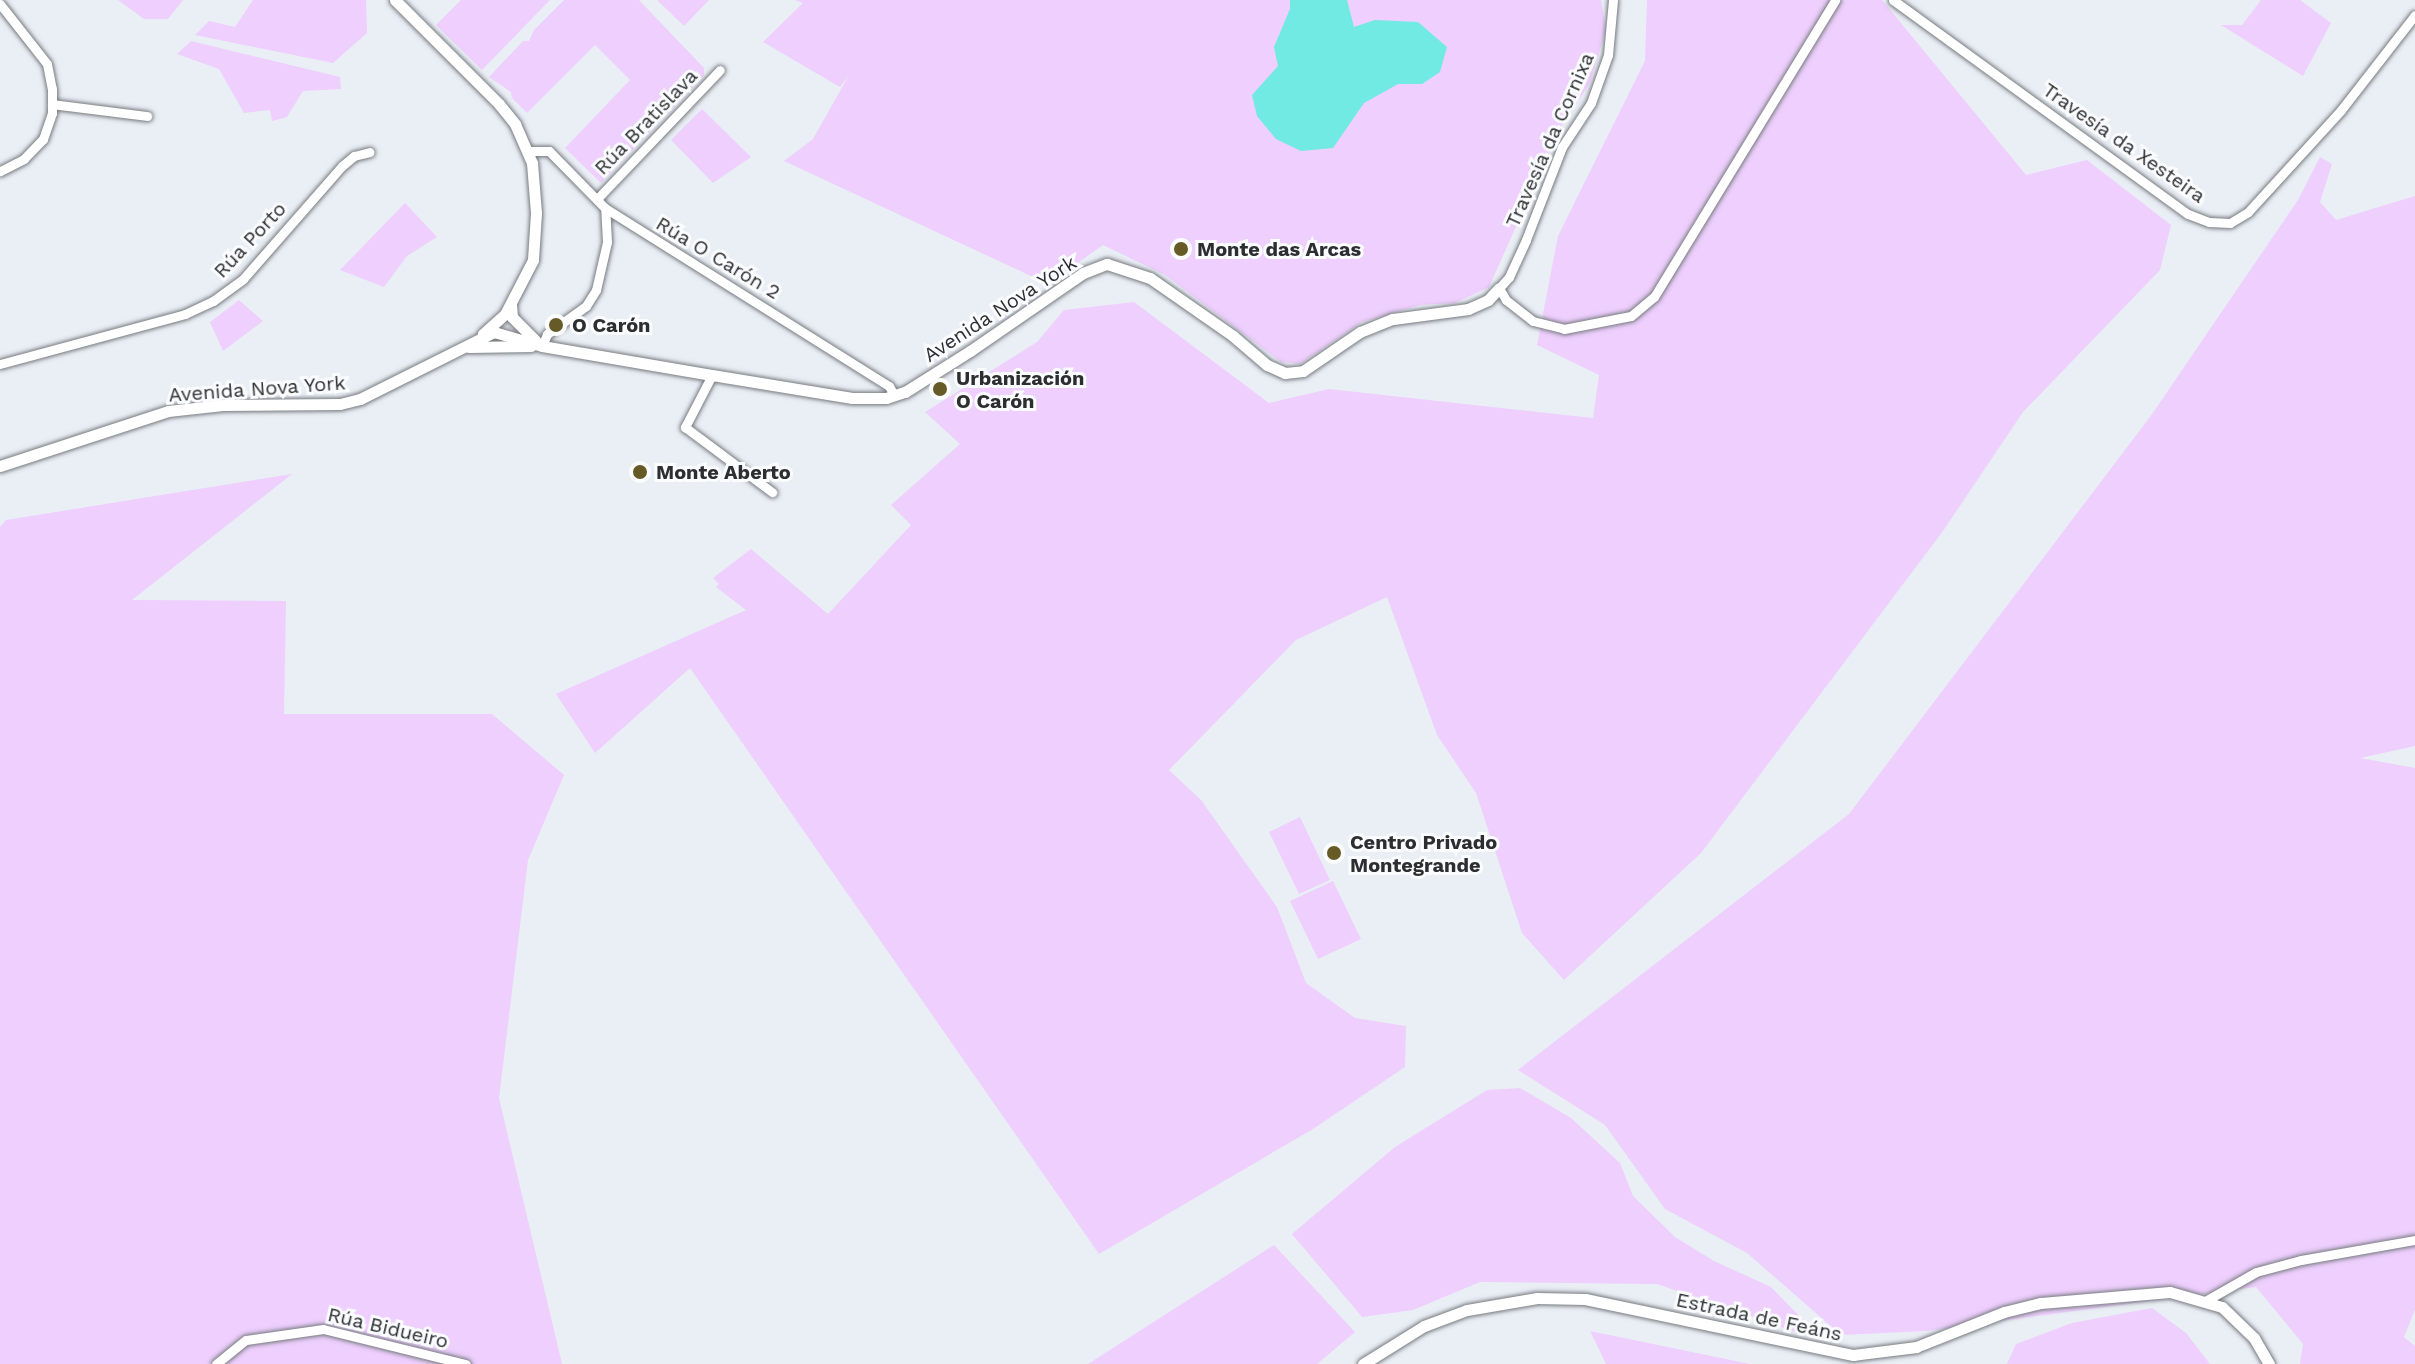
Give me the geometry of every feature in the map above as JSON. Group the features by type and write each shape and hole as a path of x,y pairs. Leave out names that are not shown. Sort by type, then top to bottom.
{"street":[{"path":"395,0 499,104 515,124 532,163 537,237 533,260 511,305 494,329 464,347"},
{"name":"Travesía da Cornixa","path":"1499,288 1509,277 1526,240 1562,147 1591,103 1608,55 1613,0"},
{"path":"1499,288 1506,300 1533,321 1564,329 1631,316 1654,297 1835,0"},
{"name":"Travesía da Xesteira","path":"1893,0 2188,214 2209,222 2230,223 2248,212 2341,110 2415,15"},
{"path":"0,4 47,64 52,104 43,139 24,159 0,171"},
{"name":"Rúa Bratislava","path":"597,199 720,70"},
{"path":"52,104 147,116"},
{"name":"Rúa O Carón 2","path":"528,151 549,151 605,208 877,378 889,386 894,395"},
{"name":"Rúa Porto","path":"0,364 185,314 213,301 243,279 342,166 354,156 370,152"},
{"path":"511,305 512,317 542,346 547,334 586,306 596,290 607,242 605,208"},
{"name":"Avenida Nova York","path":"0,466 168,411 223,405 340,404 360,399 464,347 542,346 852,398 894,395 970,351 1083,273 1107,264 1129,268 1150,278 1267,365 1285,373 1303,371 1360,332 1393,319 1468,309 1488,300 1499,288"},
{"path":"494,329 509,346"},
{"name":"Avenida Nova York","path":"494,329 542,346"},
{"path":"712,375 685,427 772,492"},
{"path":"2207,1300 2256,1272 2301,1260 2415,1240"},
{"name":"Estrada de Feáns","path":"1363,1364 1424,1326 1467,1310 1537,1298 1585,1299 1853,1355 1916,1347 2004,1312 2041,1303 2170,1292 2207,1300 2240,1322 2269,1364"},
{"name":"Rúa Bidueiro","path":"216,1364 246,1340 323,1329 466,1364"}],"shaded area":[{"path":"118,0 183,0 168,19 144,19"},
{"path":"253,0 366,0 367,33 333,63 195,35 209,21 235,27"},
{"path":"461,0 550,0 482,70 436,25"},
{"path":"564,0 639,0 704,68 704,75 601,183 565,148 630,80 595,45 527,113 512,98 511,92 489,77 523,41 529,41 534,30"},
{"path":"657,0 709,0 684,26"},
{"path":"795,0 1601,0 1606,30 1590,83 1560,129 1489,287 1455,303 1421,305 1362,322 1300,364 1281,362 1165,275 1103,245 1048,284 784,161 813,139 849,75 840,87 763,42 803,3"},
{"path":"1290,0 1347,0 1354,27 1375,20 1418,22 1447,47 1440,72 1422,84 1398,84 1364,103 1333,148 1301,151 1276,139 1257,116 1252,95 1278,66 1274,47 1290,9"},
{"path":"1647,0 1882,0 2026,175 2087,160 2171,225 2160,270 2023,412 1943,531 1701,853 1564,980 1522,933 1476,793 1437,735 1387,597 1296,640 1169,770 1201,800 1277,907 1306,983 1355,1018 1406,1026 1405,1067 1313,1129 1099,1254 690,668 595,753 556,694 746,610 716,587 719,584 713,578 751,549 828,614 911,525 891,505 960,444 925,412 1037,342 1064,310 1134,302 1269,403 1329,389 1593,418 1599,375 1537,345 1558,236 1645,61"},
{"path":"2261,0 2300,0 2331,23 2303,76 2221,25 2242,25"},
{"path":"191,41 340,77 341,89 303,91 287,117 272,121 270,110 244,113 219,69 177,54"},
{"path":"702,109 751,157 713,183 671,140"},
{"path":"2320,157 2332,164 2320,202 2336,220 2415,196 2415,746 2360,758 2415,768 2415,1310 2404,1337 2415,1346 2415,1364 2300,1364 2303,1344 2256,1287 1926,1331 1841,1335 1747,1253 1665,1209 1605,1125 1518,1070 1849,814 2150,417 2298,200"},
{"path":"405,203 437,237 407,256 384,287 340,270"},
{"path":"239,300 263,321 223,351 210,322"},
{"path":"292,474 132,600 286,601 284,714 492,714 564,775 528,860 499,1098 562,1364 0,1364 0,527 6,520"},
{"path":"1300,817 1330,880 1299,894 1269,832"},
{"path":"1333,881 1361,939 1318,959 1290,901"},
{"path":"1520,1088 1571,1118 1620,1163 1633,1196 1675,1237 1714,1261 1771,1287 1807,1324 1804,1335 1657,1284 1480,1282 1413,1310 1362,1317 1292,1234 1395,1147 1487,1090"},
{"path":"1274,1245 1355,1332 1317,1364 1088,1364"},
{"path":"2152,1308 2186,1333 2210,1364 2007,1364 2016,1344 2072,1323"},
{"path":"1590,1331 1750,1364 1606,1364"}],"place":[{"name":"Monte das Arcas","path":"1181,249"},
{"name":"O Carón","path":"556,325"},
{"name":"Urbanización O Carón","path":"940,389"},
{"name":"Monte Aberto","path":"640,472"},
{"name":"Centro Privado Montegrande","path":"1334,853"}]}
